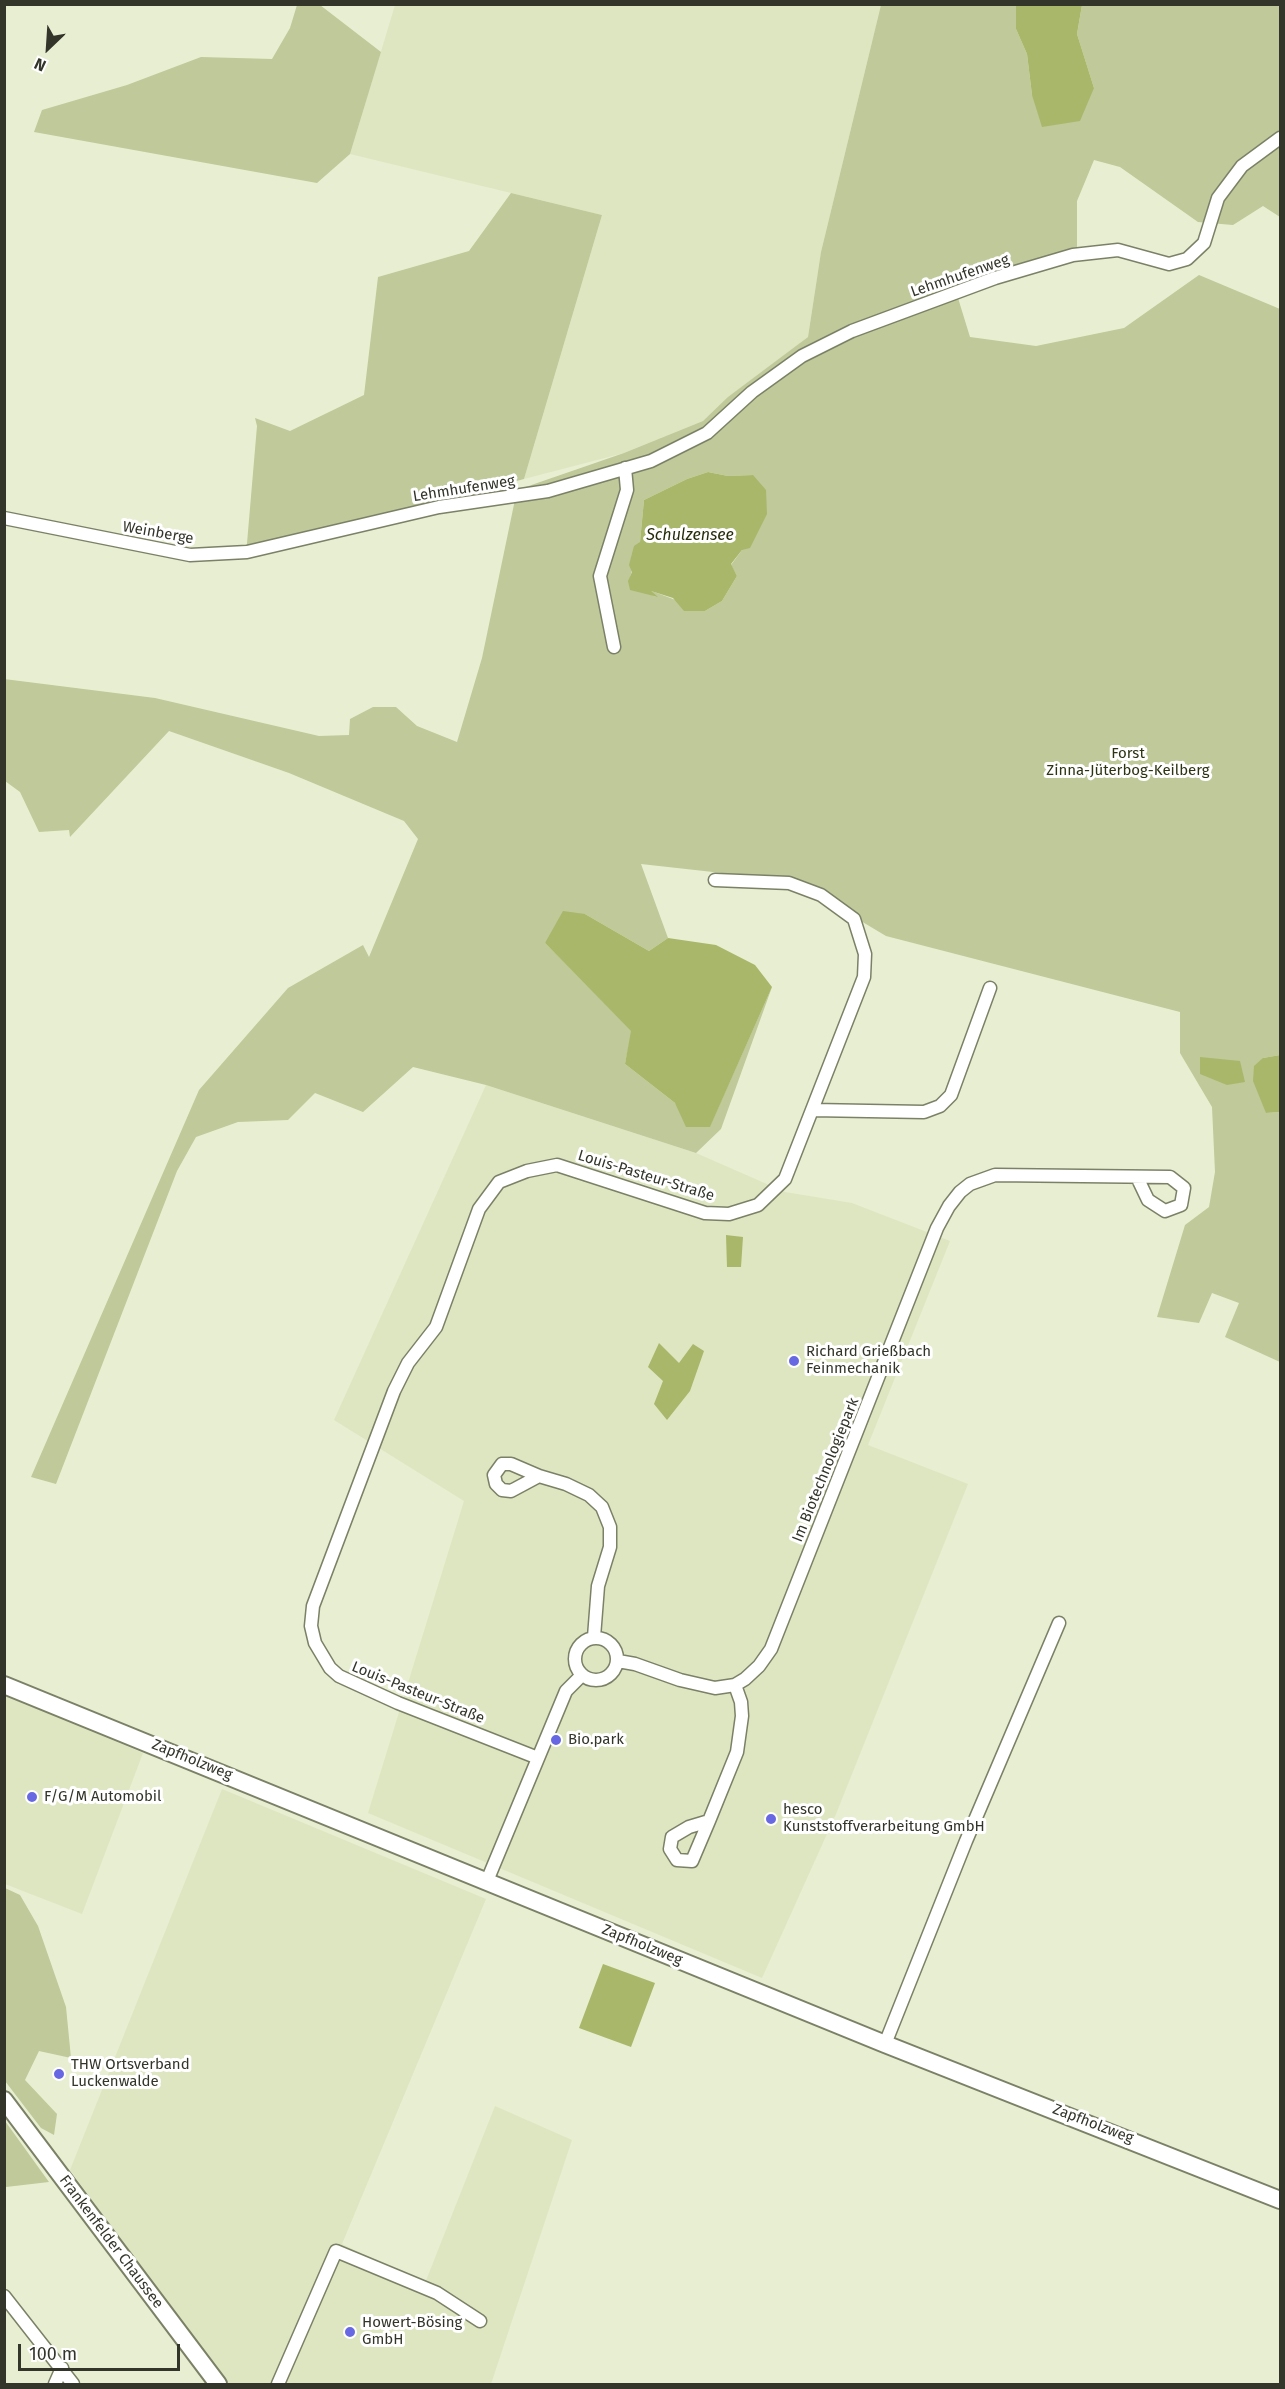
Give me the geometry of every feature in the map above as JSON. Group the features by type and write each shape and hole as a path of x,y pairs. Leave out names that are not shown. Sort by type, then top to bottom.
{"street":[{"name":"Lehmhufenweg","path":"308,537 439,507 548,491 651,461 707,433 752,392 802,356 862,327 995,278 1073,255 1118,250 1169,264 1187,259 1204,243 1218,198 1242,166 1281,138"},
{"path":"614,647 600,576 627,490 625,468"},
{"name":"Weinberge","path":"4,518 190,555 247,552 308,537"},
{"name":"Louis-Pasteur-Straße","path":"538,1758 348,1682 330,1668 315,1643 310,1626 313,1606 394,1391 408,1363 436,1327 478,1209 499,1182 527,1171 557,1165 705,1213 729,1215 758,1205 785,1179 864,977 865,954 854,919 821,895 789,883 715,880"},
{"path":"813,1110 924,1112 940,1106 951,1095 990,988"},
{"name":"Im Biotechnologiepark","path":"735,1684 745,1679 771,1648 937,1228 960,1192 970,1184 995,1175 1137,1177"},
{"path":"539,1476 566,1484 589,1495 602,1507 610,1527 610,1547 598,1587 594,1638"},
{"path":"885,2044 970,1831 1059,1623"},
{"path":"594,1638 600,1638 611,1644 618,1661 607,1677 594,1680 582,1675 575,1663 577,1649 581,1643 594,1638"},
{"path":"618,1661 715,1688 735,1684 741,1702 742,1716 737,1752 709,1821 692,1861 677,1860 670,1849 672,1837 688,1827 709,1821"},
{"path":"487,1881 566,1691 582,1675"},
{"name":"Zapfholzweg","path":"4,1685 885,2044 1281,2200"},
{"name":"Frankenfelder Chaussee","path":"4,2100 218,2385"},
{"path":"278,2385 336,2251 436,2293 480,2320"},
{"path":"4,2296 73,2385"},
{"path":"55,2385 62,2368"}],"shaded area":[{"path":"395,5 881,5 821,252 808,337 703,421 624,453 524,479 602,215 350,154"},
{"path":"486,1085 696,1153 785,1192 852,1203 950,1241 868,1445 968,1484 836,1814 762,1978 368,1813 464,1501 334,1420"},
{"path":"5,1695 143,1753 82,1914 5,1884"},
{"path":"222,1789 486,1899 342,2244 425,2283 495,2106 572,2140 491,2384 228,2384 70,2170"}],"green space":[{"path":"297,5 320,5 381,52 350,154 317,183 34,132 42,110 127,85 201,57 272,59 290,28"},
{"name":"Forst Zinna-Jüterbog-Keilberg","path":"881,5 1016,5 1016,29 1027,54 1032,95 1094,88 1077,34 1082,5 1280,5 1280,217 1263,206 1233,225 1198,222 1120,167 1094,160 1077,201 1077,247 954,285 970,337 1036,346 1124,328 1199,275 1280,309 1280,1055 1263,1058 1266,1113 1280,1112 1280,1362 1225,1337 1239,1303 1212,1293 1199,1323 1157,1317 1185,1225 1209,1207 1215,1172 1212,1107 1180,1053 1180,1012 886,936 794,881 641,864 668,938 649,951 585,914 545,943 632,1031 625,1064 675,1103 710,1126 772,987 721,1129 696,1153 486,1085 413,1067 363,1112 315,1093 288,1120 238,1122 196,1137 177,1171 56,1484 31,1477 199,1090 288,988 363,945 369,957 418,839 404,821 289,773 169,731 70,837 69,830 39,832 20,792 5,781 4,679 155,698 319,736 349,735 350,719 373,707 396,707 417,726 457,742 482,658 517,490 624,453 703,421 728,397 808,337 821,252","holes":["708,472 728,476 753,475 742,550 731,565 737,576 722,601 705,611 649,590 656,597 629,581 640,542 644,500 687,479"]},
{"path":"511,193 602,215 524,479 246,555 257,426 255,418 290,431 364,395 378,277 469,251"},
{"path":"5,1888 20,1895 38,1926 66,2007 71,2058 39,2051 25,2080 57,2114 54,2135 41,2128 5,2081"},
{"path":"5,2121 49,2182 6,2187"}],"water":[{"path":"1016,5 1082,5 1077,34 1094,88 1080,121 1042,127 1032,95 1027,54 1016,29"},
{"name":"Schulzensee","path":"708,472 728,476 753,475 766,490 767,514 750,548 742,550 731,564 737,576 722,601 705,611 684,611 673,598 651,591 658,597 630,590 628,581 632,572 629,565 634,546 640,542 644,500 687,479"},
{"path":"563,911 585,914 649,951 668,938 716,945 755,965 772,987 710,1127 686,1127 675,1103 625,1064 631,1031 545,943"},
{"path":"1280,1055 1280,1112 1266,1113 1253,1081 1254,1066 1263,1058"},
{"path":"1200,1057 1240,1061 1245,1082 1227,1085 1200,1074"},
{"path":"726,1235 743,1237 741,1267 727,1267"},
{"path":"659,1343 679,1363 693,1344 704,1351 690,1391 667,1420 654,1404 663,1381 648,1367"},
{"path":"603,1964 655,1983 631,2047 579,2028"}],"place":[{"name":"Richard Grießbach Feinmechanik","path":"794,1361"},
{"name":"Bio.park","path":"556,1740"},
{"name":"F/G/M Automobil","path":"32,1797"},
{"name":"hesco Kunststoffverarbeitung GmbH","path":"771,1819"},
{"name":"THW Ortsverband Luckenwalde","path":"59,2074"},
{"name":"Howert-Bösing GmbH","path":"350,2332"}]}
